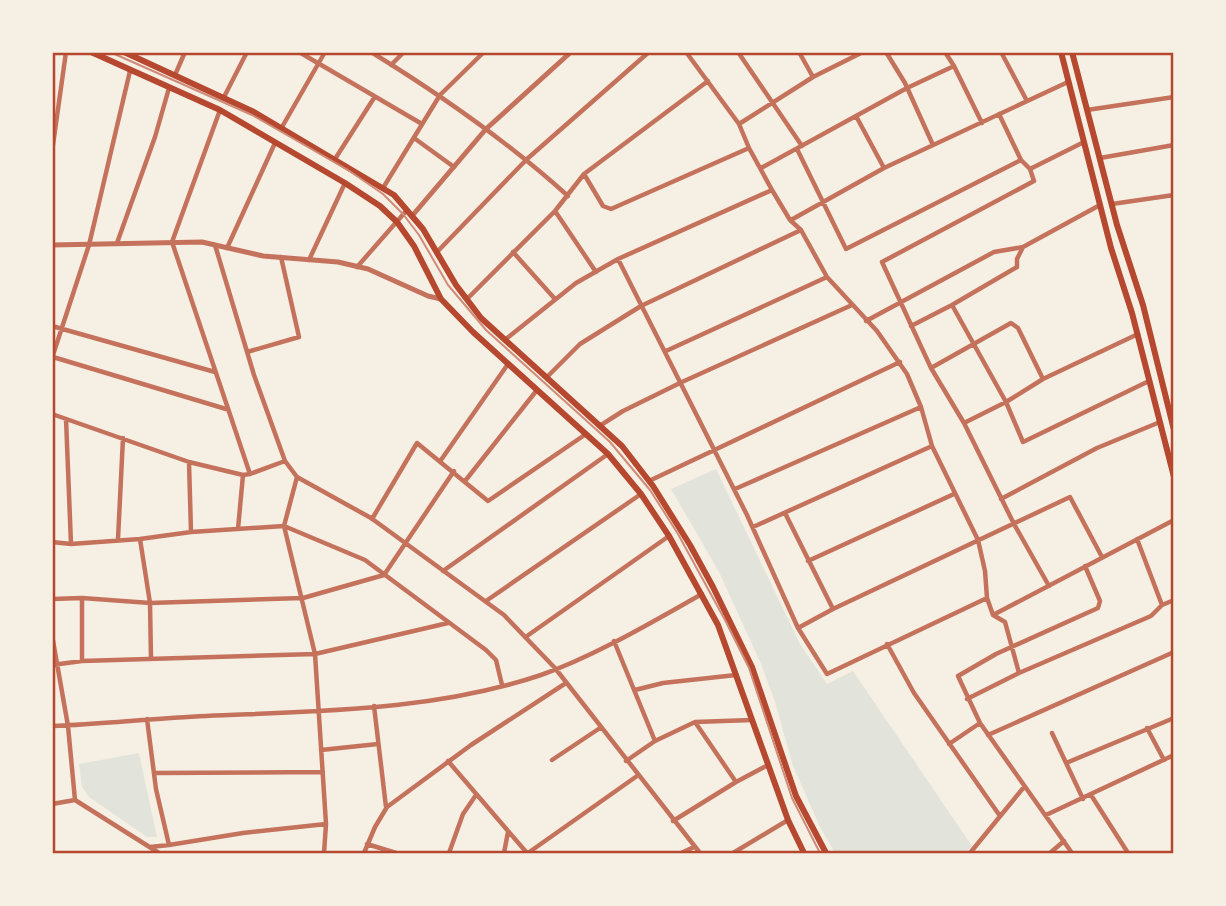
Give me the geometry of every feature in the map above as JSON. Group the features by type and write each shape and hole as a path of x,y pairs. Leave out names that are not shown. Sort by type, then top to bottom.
{"main road":[{"path":"91,52 220,110 380,206 397,222 414,246 441,299 473,332 608,454 641,494 669,536 718,625 788,820 804,853"},
{"path":"124,52 282,127 394,195 423,229 481,318 622,446 649,481 690,545 752,667 796,796 826,853"},
{"path":"1061,52 1174,477"},
{"path":"1072,52 1112,204 1143,305 1174,430"}],"street":[{"path":"52,152 66,52"},
{"path":"174,75 185,52"},
{"path":"223,97 247,52"},
{"path":"299,52 422,124"},
{"path":"282,127 325,52"},
{"path":"371,52 486,129 527,159 568,196"},
{"path":"391,65 404,52"},
{"path":"383,188 440,96 484,52"},
{"path":"412,216 486,129 571,52"},
{"path":"437,252 527,159 649,52"},
{"path":"686,52 739,124 772,190 790,220 801,230 827,277 900,362 921,407 932,446 978,540 985,571 987,598 993,615 1005,622 1019,673"},
{"path":"738,52 773,102 799,147 822,202 846,249 1021,160"},
{"path":"799,52 813,77"},
{"path":"739,124 813,77 863,52"},
{"path":"886,52 907,88 933,145"},
{"path":"945,52 982,123"},
{"path":"1000,52 1027,101"},
{"path":"761,168 907,88 954,66"},
{"path":"130,71 89,245 53,357 227,409"},
{"path":"467,299 555,211 584,174 708,81"},
{"path":"790,220 884,168 1068,82"},
{"path":"117,243 155,137 169,88"},
{"path":"335,159 374,97"},
{"path":"1087,110 1174,97"},
{"path":"220,110 172,242 250,474"},
{"path":"999,114 1034,181 882,262 931,368 964,422 1001,499 1049,586"},
{"path":"856,116 884,168"},
{"path":"414,138 454,167"},
{"path":"1030,169 1084,142"},
{"path":"227,248 275,143"},
{"path":"1100,158 1174,145"},
{"path":"584,174 603,206 611,209 749,148"},
{"path":"309,260 345,183"},
{"path":"506,339 555,299 618,259 772,190"},
{"path":"1112,204 1174,195"},
{"path":"866,321 994,252 1023,247 1100,205"},
{"path":"357,267 407,210"},
{"path":"555,211 596,272"},
{"path":"547,377 580,344 641,306 801,230"},
{"path":"53,246 202,242 281,257 357,267 441,299"},
{"path":"215,245 247,352 285,461 297,478 372,520 407,544 486,601 527,636 700,853"},
{"path":"911,326 1017,267 1017,259 1023,247"},
{"path":"513,251 555,299"},
{"path":"247,352 299,337 281,257"},
{"path":"618,259 715,449 798,628 828,674 987,598"},
{"path":"665,351 827,277"},
{"path":"601,425 622,411 682,382 852,305"},
{"path":"952,305 1006,402 1023,442 1149,381"},
{"path":"931,368 1011,323 1018,328 1043,379"},
{"path":"52,326 215,372"},
{"path":"964,422 1006,402 1043,379 1138,334"},
{"path":"649,481 789,417 900,362"},
{"path":"441,460 508,364"},
{"path":"465,481 537,390"},
{"path":"734,489 921,407"},
{"path":"52,414 189,462 243,475 285,461"},
{"path":"66,418 71,544"},
{"path":"1001,499 1097,448 1160,422"},
{"path":"372,520 417,443 488,501 587,434"},
{"path":"118,539 123,438"},
{"path":"753,527 932,446"},
{"path":"443,570 608,454"},
{"path":"189,462 191,532"},
{"path":"52,599 82,598 150,603 303,598 384,575 454,471"},
{"path":"238,529 243,475"},
{"path":"297,478 284,526 315,654 326,824 324,853"},
{"path":"486,601 641,494"},
{"path":"808,561 954,494"},
{"path":"798,628 1070,498 1102,557"},
{"path":"785,513 833,609"},
{"path":"993,615 1174,520"},
{"path":"52,542 71,544 284,526 365,560 496,660 502,685"},
{"path":"527,636 669,536"},
{"path":"140,539 150,603 151,659"},
{"path":"1137,539 1162,605"},
{"path":"1072,853 980,723 958,676 1098,608 1100,601 1085,566"},
{"path":"52,726 318,711 424,702 502,685 555,668 614,642 702,594"},
{"path":"82,598 82,661"},
{"path":"967,699 1019,673 1151,616 1162,605 1174,600"},
{"path":"55,665 82,661 315,654 449,623"},
{"path":"52,635 55,665 68,726 75,800"},
{"path":"614,642 656,741"},
{"path":"887,644 914,693 1000,816"},
{"path":"988,735 1174,652"},
{"path":"635,690 663,683 737,675"},
{"path":"364,853 387,807 449,761 566,683"},
{"path":"373,706 387,807"},
{"path":"1066,763 1174,718"},
{"path":"147,719 154,773 169,845"},
{"path":"626,761 656,741 695,722 752,720"},
{"path":"695,722 736,782"},
{"path":"949,744 980,723"},
{"path":"552,760 600,727"},
{"path":"1147,728 1164,760"},
{"path":"1052,733 1083,799"},
{"path":"321,750 379,744"},
{"path":"1046,815 1174,755"},
{"path":"449,761 528,853 637,776"},
{"path":"673,821 768,765"},
{"path":"154,773 323,772"},
{"path":"970,853 1024,787"},
{"path":"449,853 463,814 476,795"},
{"path":"1091,795 1128,853"},
{"path":"52,804 75,800 159,853"},
{"path":"733,853 788,820"},
{"path":"150,848 243,833 326,824"},
{"path":"504,853 508,831"},
{"path":"1050,853 1064,841"},
{"path":"368,844 396,853"},
{"path":"681,853 694,847"}],"shaded area":[{"path":"716,469 800,644 827,684 853,671 972,846 965,853 835,853 820,827 793,766 761,664 719,572 671,489"},
{"path":"139,753 157,837 147,837 89,797 82,787 79,764"}],"tram line":[{"path":"110,52 252,115 348,170 383,194 419,235 448,285 486,330 610,442 650,490 678,534 725,620 749,668 792,798 820,853"}]}
